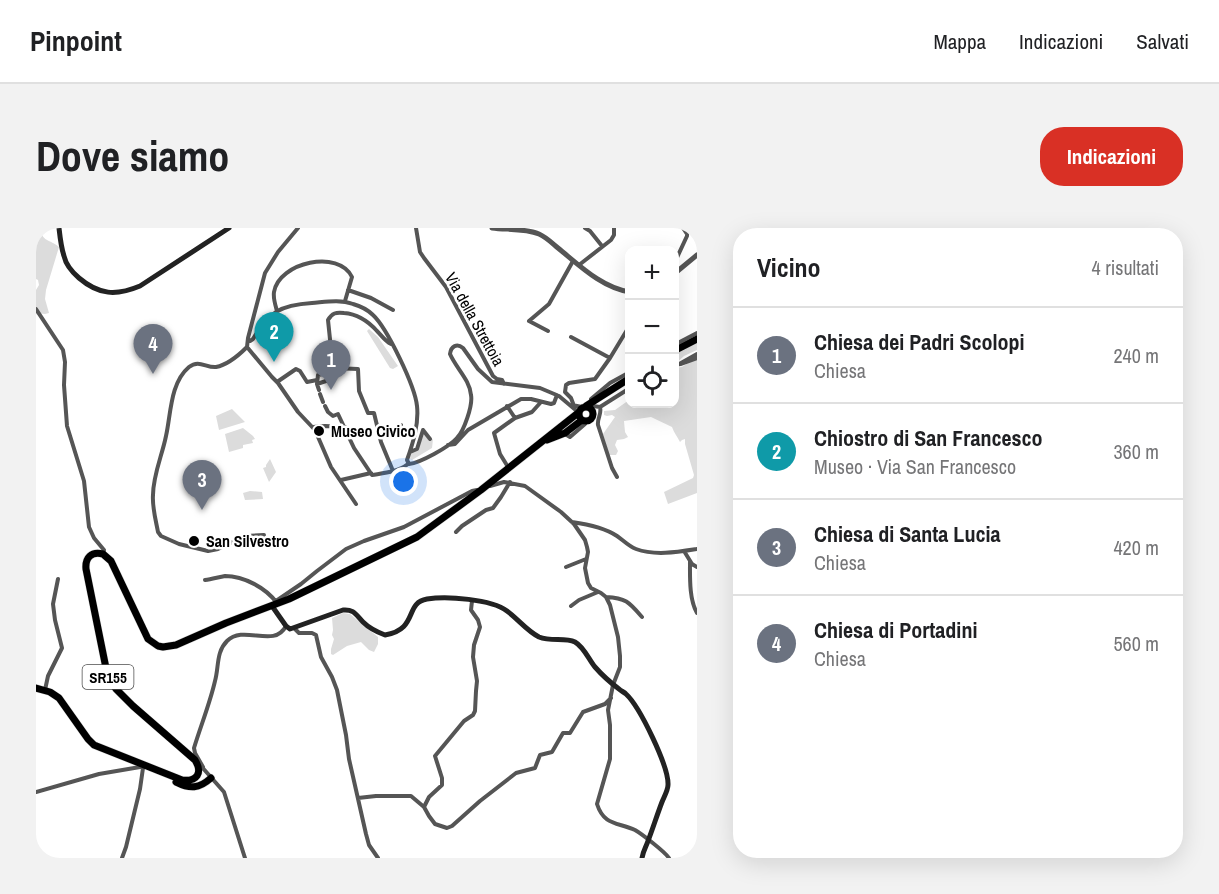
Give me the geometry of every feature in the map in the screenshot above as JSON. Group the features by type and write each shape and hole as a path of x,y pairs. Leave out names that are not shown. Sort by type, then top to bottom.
{"main road":[{"path":"59,228 63,255 68,267 86,284 102,292 110,293 140,286 228,228"},
{"path":"679,349 697,339"},
{"path":"563,430 570,419 625,381"},
{"path":"104,554 111,561 148,639 158,646 176,645 275,604 417,537 537,446 563,430 584,409"},
{"name":"SR155","path":"36,688 50,692 59,698 94,744 145,767 182,780 191,780 197,775 200,766 195,760 116,689 108,678 86,569 89,556 104,554"},
{"path":"275,604 286,626 290,629 349,609 372,629 385,635 407,625 413,607 420,601 455,598 496,605 542,638 575,642 594,666 627,695 647,724 662,760 668,785 642,858"},
{"path":"171,776 173,781 195,788 211,778"}],"street":[{"path":"290,236 292,228"},
{"path":"298,228 265,273 248,340 249,349 277,382 298,412 313,427 331,467 357,504"},
{"name":"Via della Strettoia","path":"416,228 420,252 446,287 493,376 502,380 504,384"},
{"path":"496,228 538,234 614,289 625,291"},
{"path":"585,228 602,246"},
{"path":"579,265 613,238 614,228"},
{"path":"679,255 687,236 683,228"},
{"path":"679,271 697,255"},
{"path":"548,331 529,321 549,304 573,261"},
{"path":"277,311 274,297 277,283 298,265 326,262 345,268 352,277 345,301"},
{"path":"348,290 371,298 393,310"},
{"path":"248,340 253,339 266,321 277,311 294,304 345,301 368,311 380,323 387,338"},
{"path":"36,309 63,350 67,426 84,481 88,523 94,538 104,550 104,554"},
{"path":"277,382 297,369 307,382 327,381 332,370 328,320 332,314 358,316 392,344 412,385 417,404 416,429 407,460 408,464"},
{"path":"584,409 564,392 566,385 595,379 625,333"},
{"path":"679,343 697,333"},
{"path":"571,337 610,358"},
{"path":"341,480 393,471 413,464 457,438 462,430 472,398 468,384 450,354 451,348 457,345 492,382 540,388 584,409 601,414 598,425 617,477"},
{"path":"249,349 216,367 198,363 192,365 180,377 169,409 166,435 153,495 158,532 178,544 208,551 218,549 245,536 264,535"},
{"path":"679,364 697,356"},
{"path":"371,473 354,448 338,414 333,416 330,414 324,403 317,382 319,374 332,370 358,369 359,391 371,413 393,471"},
{"path":"584,409 610,383 625,375"},
{"path":"584,409 625,390"},
{"path":"448,445 455,444 468,430 521,399 551,404 554,403 557,395"},
{"path":"509,468 500,454 494,433 515,418 532,412 541,402"},
{"path":"507,406 515,418"},
{"path":"313,427 345,427"},
{"path":"410,452 417,449 423,430 430,439"},
{"path":"456,532 486,510 493,508 510,482"},
{"path":"206,580 224,576 242,579 258,586 275,604 351,547 396,531 472,491 510,482 528,487 571,522 585,540 588,552 585,568 591,588 606,597 628,601 642,617"},
{"path":"571,522 612,533 638,550 657,552 697,549"},
{"path":"684,551 692,564 697,567"},
{"path":"566,567 586,559"},
{"path":"690,561 691,584 697,613"},
{"path":"45,690 48,676 62,648 53,604 58,579"},
{"path":"571,606 598,592"},
{"path":"606,597 614,619 620,648 620,668 608,710 610,759 597,807 608,821 634,830 669,858"},
{"path":"424,807 429,797 442,785 435,756 475,711 477,681 473,657 480,627 471,610 472,601"},
{"path":"245,858 224,792 200,766 194,748 216,679 222,647 233,637 247,634 276,636 281,634 286,626"},
{"path":"294,628 299,633 312,633 316,636 321,657 337,690 349,759 369,845 378,858"},
{"path":"358,798 411,796 424,807 435,824 444,828 452,826 516,772 535,768 540,755 552,752 563,733 570,733 583,712 605,704 611,698"},
{"path":"36,792 99,774 145,767 122,858"}],"shaded area":[{"path":"36,228 41,228 44,238 59,247 46,290 45,299 49,313 37,313 36,315 36,290 39,285 36,279"},
{"path":"369,329 378,337 398,366 390,368 367,331"},
{"path":"697,341 697,350 679,360 679,351"},
{"path":"697,357 697,493 668,504 664,492 693,478 694,475 685,439 680,442 672,427 651,417 624,421 628,437 617,440 616,455 609,455 603,434 615,417 604,415 604,411 615,410 625,403 625,408 679,408 679,367"},
{"path":"232,409 245,422 219,430 216,416"},
{"path":"243,428 255,439 252,440 253,443 229,452 225,434"},
{"path":"422,430 429,441 433,439 432,448 412,460 410,459 411,453 417,448"},
{"path":"270,459 276,472 269,482 263,468"},
{"path":"262,492 263,499 245,500 243,493"},
{"path":"343,613 350,614 378,637 378,644 374,652 361,642 331,654 334,639 332,618"}],"place":[{"name":"Chiostro di San Francesco","path":"274,362"},
{"name":"Chiesa di Portadini","path":"153,374"},
{"name":"Chiesa dei Padri Scolopi","path":"331,390"},
{"name":"Museo Civico","path":"319,431"},
{"name":"Chiesa di Santa Lucia","path":"202,510"},
{"name":"San Silvestro","path":"194,541"}]}
